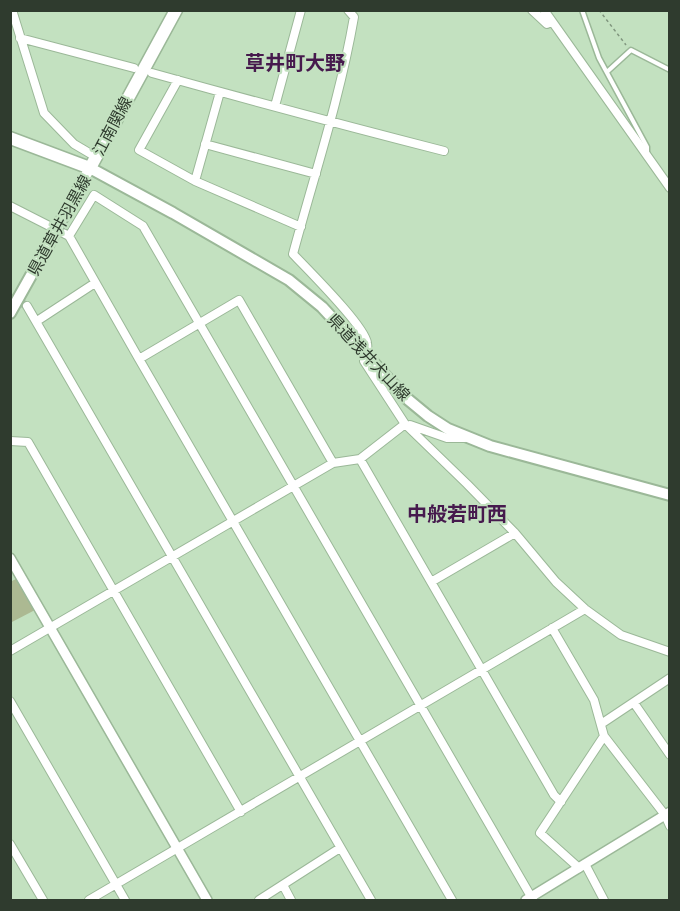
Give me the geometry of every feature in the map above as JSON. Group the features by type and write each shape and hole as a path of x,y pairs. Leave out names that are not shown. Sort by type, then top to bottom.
{"main road":[{"name":"江南関線","path":"10,138 93,162 176,10"},
{"name":"県道草井羽黒線","path":"10,314 93,162"},
{"name":"県道浅井犬山線","path":"93,162 173,213 289,280 322,307 405,397 448,429 490,446 669,495"}],"street":[{"path":"12,10 44,112 93,162"},
{"path":"275,106 301,10"},
{"path":"532,10 547,24 551,22"},
{"path":"544,10 669,188"},
{"path":"350,11 354,17 331,123 293,254 350,315 368,341 364,362 405,424 467,483 515,533 556,582 585,609 621,635 669,652"},
{"path":"20,38 134,68"},
{"path":"152,73 331,123 444,151"},
{"path":"178,80 139,150 195,181 301,227"},
{"path":"195,181 220,92"},
{"path":"205,144 316,174"},
{"path":"69,236 94,195 143,226 530,900 667,813"},
{"path":"10,206 69,236 452,900"},
{"path":"37,321 95,283"},
{"path":"139,359 240,300 333,463"},
{"path":"27,306 371,900"},
{"path":"405,424 447,438 469,439"},
{"path":"10,651 333,463 360,459 405,424"},
{"path":"10,441 28,442 241,812"},
{"path":"360,459 554,795 561,802"},
{"path":"431,582 515,533"},
{"path":"10,558 207,900"},
{"path":"89,900 585,609"},
{"path":"552,628 594,700 604,736 667,813 669,826"},
{"path":"601,724 669,678"},
{"path":"10,701 125,900"},
{"path":"634,703 669,755"},
{"path":"604,736 540,833 582,866 604,900"},
{"path":"10,844 43,900"},
{"path":"260,900 340,848"},
{"path":"282,885 291,900"}],"lane":[{"path":"582,10 600,58 647,147 647,158"},
{"path":"608,71 631,50 669,70"}],"path":[{"path":"598,10 620,40 631,50"}],"building":[{"path":"16,579 35,610 10,623 10,582"}],"tunnel":[{"path":"10,297 27,306"}],"district":[{"name":"草井町大野","path":"295,62"},
{"name":"中般若町西","path":"457,513"}]}
